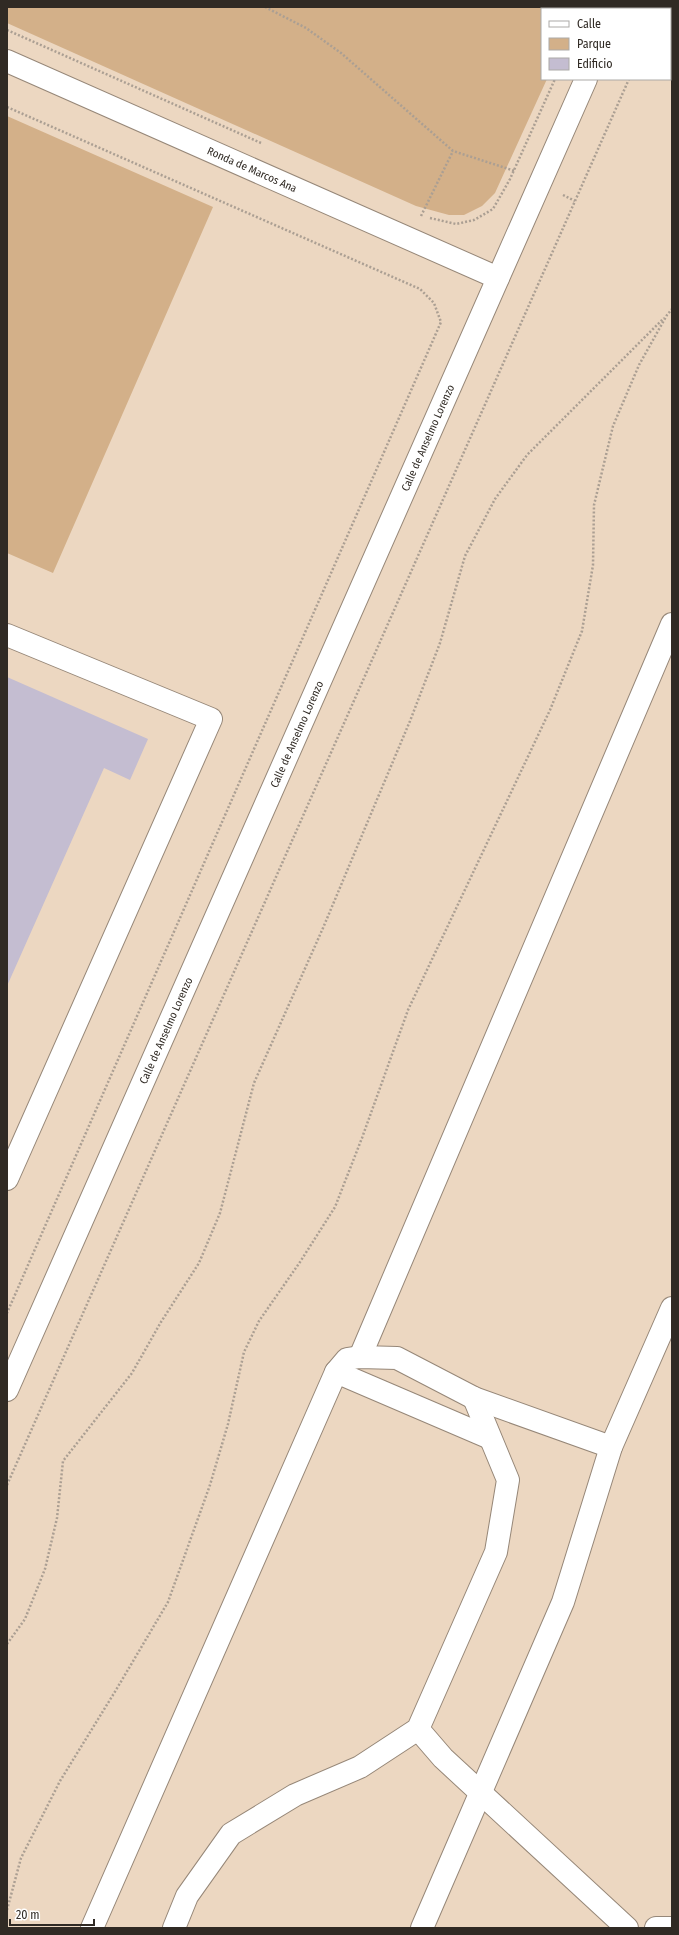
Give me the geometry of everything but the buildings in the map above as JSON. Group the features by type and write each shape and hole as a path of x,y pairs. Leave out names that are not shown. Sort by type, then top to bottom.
{"street":[{"name":"Ronda de Marcos Ana","path":"7,61 498,278"},
{"name":"Calle de Anselmo Lorenzo","path":"7,1390 586,80"},
{"path":"360,1357 672,624"},
{"path":"7,635 211,719 7,1179"},
{"path":"422,1928 563,1602 611,1447 672,1308"},
{"path":"92,1928 336,1372 346,1360 360,1357 397,1358 474,1398 611,1447"},
{"path":"336,1372 490,1438"},
{"path":"174,1928 186,1896 230,1834 294,1795 360,1767 418,1729 496,1552 508,1480 474,1398"},
{"path":"418,1729 443,1758 627,1928"},
{"path":"656,1928 672,1928"}],"path":[{"path":"265,7 306,28 341,53 453,150 514,170"},
{"path":"7,30 268,146"},
{"path":"414,213 456,224 474,220 494,209 514,170 555,80"},
{"path":"7,1486 629,80"},
{"path":"7,107 420,289 434,303 441,322 7,1313"},
{"path":"421,216 453,150"},
{"path":"7,1644 25,1619 45,1569 57,1518 63,1461 132,1373 161,1322 199,1263 220,1214 254,1083 323,928 410,722 440,643 465,556 495,499 527,455 672,309"},
{"path":"7,1910 21,1858 60,1781 168,1602 210,1485 228,1424 244,1352 259,1321 300,1262 335,1207 362,1138 408,1010 553,703 582,631 593,565 594,505 613,426 639,365 667,315"}],"shaded area":[{"path":"7,7 672,7 672,1928 7,1928"}],"green space":[{"path":"7,7 579,7 541,8 541,80 547,80 495,193 482,206 464,215 449,215 416,206 7,23"},
{"path":"7,116 213,207 53,573 7,553"}]}
